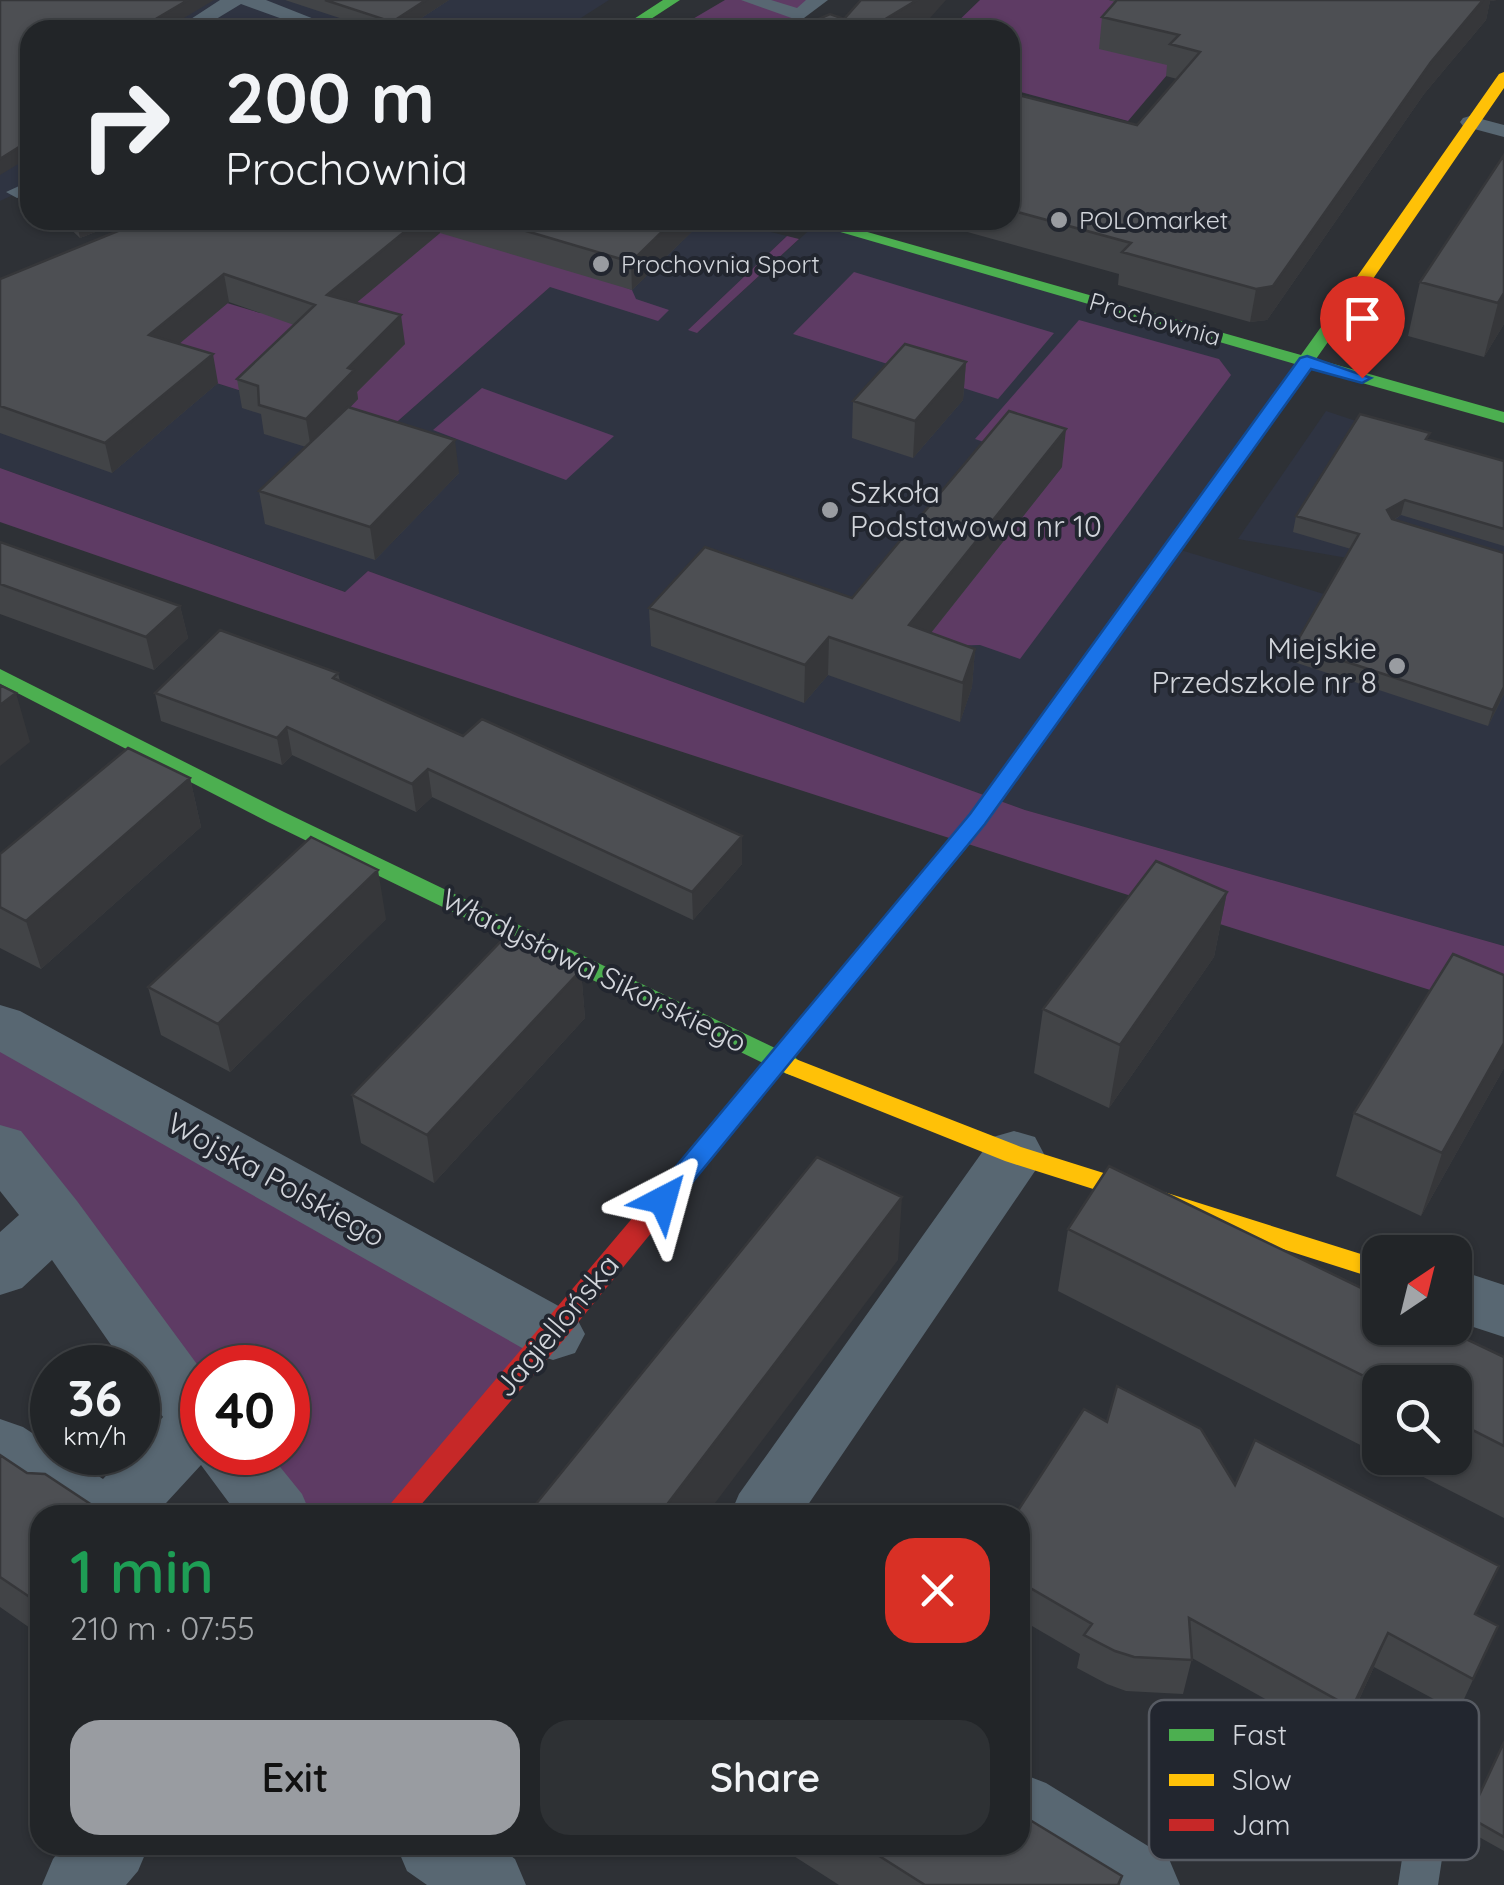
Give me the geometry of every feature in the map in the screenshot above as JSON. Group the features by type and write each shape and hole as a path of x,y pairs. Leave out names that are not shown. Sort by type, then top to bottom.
{"street":[{"path":"640,20 672,0"},
{"name":"Jagiellońska","path":"404,1505 552,1334 992,800 1307,362 1504,77"},
{"name":"Prochownia","path":"841,230 1504,418"},
{"name":"Władysława Sikorskiego","path":"0,676 265,812 778,1060 1014,1154 1362,1264"},
{"name":"Wojska Polskiego","path":"0,1026 552,1334"},
{"path":"0,1148 56,1218 180,1390"},
{"path":"770,1505 1014,1154"},
{"path":"0,1270 56,1218"},
{"path":"1472,1301 1504,1311"},
{"path":"121,1505 180,1443"},
{"path":"0,1447 87,1505"},
{"path":"246,1475 270,1505"},
{"path":"1030,1814 1143,1885"},
{"path":"79,1885 104,1855"},
{"path":"447,1855 489,1885"}],"lane":[{"path":"201,20 234,0"},
{"path":"248,0 304,20"},
{"path":"751,0 800,15 818,0"},
{"path":"1470,122 1504,131"},
{"path":"1418,1885 1422,1860"}],"shaded area":[{"path":"0,0 609,0 578,20 20,20 20,192 0,201"},
{"path":"725,0 818,0 794,20 691,20"},
{"path":"980,0 1109,0 1153,11 1173,68 1128,121 1020,92 1020,20 959,20"},
{"path":"373,230 763,230 787,236 689,329 697,333 809,230 842,230 1307,362 1171,547 1353,603 1376,563 1238,539 1326,411 1504,470 1504,946 1025,810 368,571 346,592 0,468 0,315 382,435 550,287"},
{"path":"439,230 477,230 632,290 636,299 669,310 658,321 550,287 382,435 337,420 356,398 251,394 160,365 207,297 260,313 347,308"},
{"path":"787,236 799,239 697,333 688,330"},
{"path":"854,272 1054,333 998,399 793,334"},
{"path":"1079,320 1219,359 1231,375 1020,659 980,645 940,646 924,641 1061,468 975,439"},
{"path":"482,388 614,436 566,480 433,430"},
{"path":"0,468 345,592 368,571 1025,810 1504,946 1504,1013 750,774 0,522"},
{"path":"0,1033 539,1336 394,1505 280,1505 256,1475 310,1475 310,1345 180,1345 180,1378 160,1353 160,1345 154,1345 0,1149"}],"building":[{"path":"0,0 188,0 154,20 20,20 20,146 0,159"},
{"path":"325,0 426,0 395,20"},
{"path":"861,0 917,0 884,20 816,20 830,14 844,19"},
{"path":"1117,0 1483,0 1431,62 1273,286 1256,289 1122,252 1131,243 1020,213 1020,96 1137,125 1200,52 1170,44 1179,35 1102,17"},
{"path":"1504,155 1504,293 1498,303 1420,282"},
{"path":"120,230 407,230 327,295 401,315 348,368 354,370 306,419 259,405 258,386 237,379 315,305 224,274 149,335 213,354 105,443 0,406 0,279"},
{"path":"523,230 664,230 631,262"},
{"path":"905,344 966,362 915,421 853,401"},
{"path":"348,407 455,440 370,527 259,491"},
{"path":"1009,411 1066,429 909,625 975,649 963,683 829,637 805,665 649,608 705,547 852,598"},
{"path":"1360,414 1430,433 1426,439 1504,461 1504,529 1405,500 1387,510 1392,519 1504,553 1504,687 1493,710 1295,645 1359,534 1296,516"},
{"path":"0,542 180,606 146,637 0,584"},
{"path":"220,630 338,673 333,678 463,736 482,719 742,836 692,892 428,769 412,784 287,727 277,738 155,693"},
{"path":"0,685 16,693 0,705"},
{"path":"128,748 190,778 26,921 0,907 0,854"},
{"path":"311,837 378,870 218,1024 148,987"},
{"path":"1156,861 1227,892 1120,1045 1043,1009"},
{"path":"508,934 581,970 427,1135 352,1095"},
{"path":"1453,954 1504,975 1504,1043 1442,1153 1354,1113"},
{"path":"817,1157 902,1197 667,1505 535,1505"},
{"path":"1109,1166 1362,1288 1362,1345 1472,1345 1472,1342 1504,1357 1504,1446 1472,1430 1472,1365 1362,1365 1362,1375 1068,1229"},
{"path":"1117,1386 1201,1429 1235,1485 1255,1440 1499,1566 1475,1614 1498,1626 1473,1679 1388,1633 1356,1700 1338,1700 1189,1618 1192,1660 1134,1657 1084,1635 1092,1624 1030,1588 1030,1505 1022,1505 1084,1409 1107,1422"},
{"path":"0,1455 30,1475 47,1475 92,1505 30,1505 30,1597 0,1577"},
{"path":"1504,1742 1504,1837 1479,1823 1479,1796"},
{"path":"1030,1820 1122,1876 1118,1885 925,1885 878,1855 1030,1855"}],"traffic: fast":[{"path":"640,20 673,0"},
{"path":"842,230 1504,418"},
{"path":"688,1170 978,819 1360,285"},
{"path":"0,676 276,817 793,1067"}],"traffic: slow":[{"path":"1360,285 1504,77"},
{"path":"793,1067 1014,1154 1362,1264"}],"traffic: jam":[{"path":"404,1505 553,1334 688,1170"}],"place":[{"name":"POLOmarket","path":"1059,220"},
{"name":"Prochovnia Sport","path":"601,264"},
{"name":"Szkoła Podstawowa nr 10","path":"830,510"},
{"name":"Miejskie Przedszkole nr 8","path":"1397,666"}],"route":[{"path":"663,1200 978,819 1170,547 1307,362 1362,378"}]}
